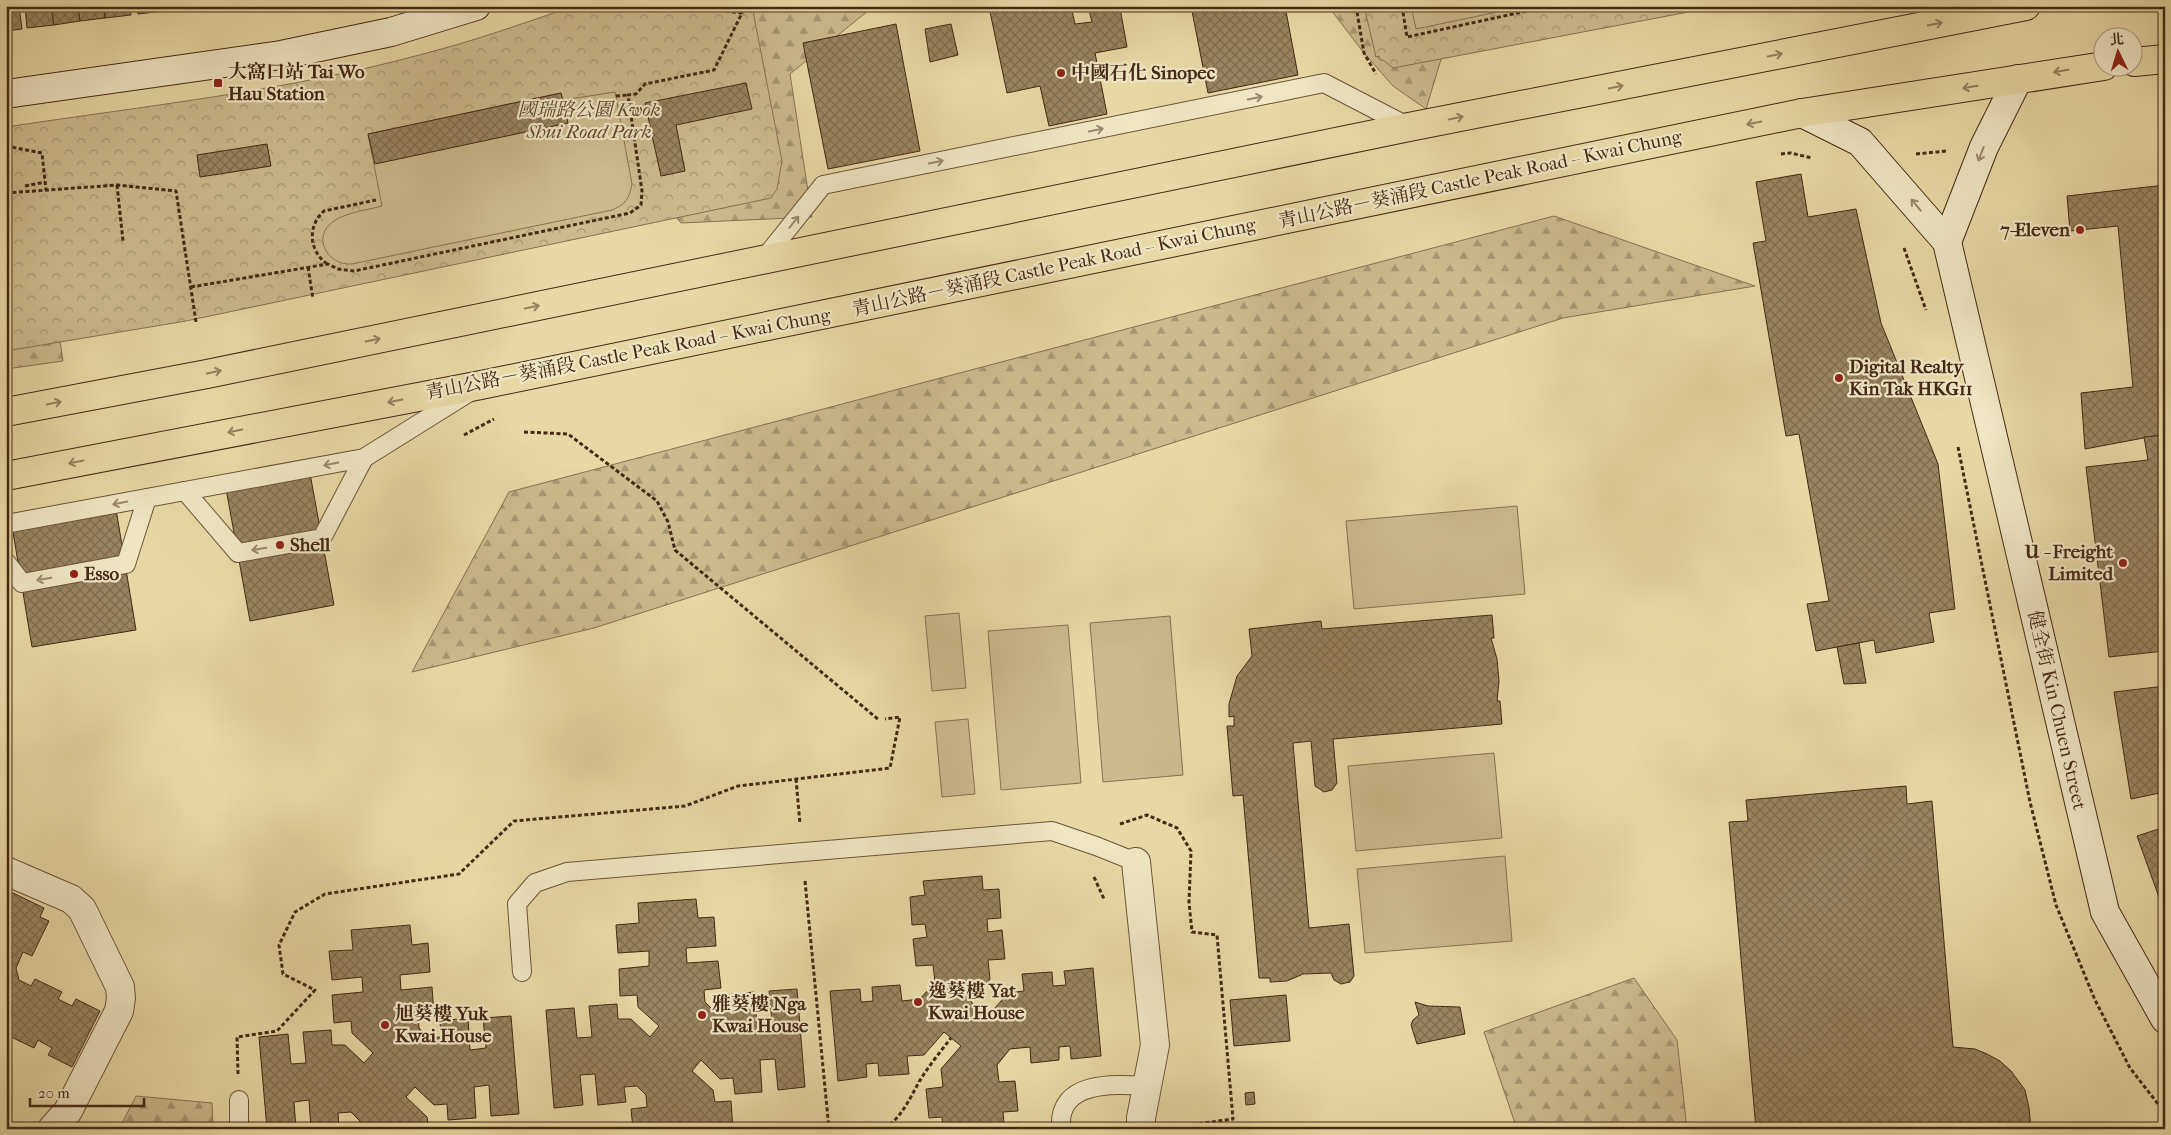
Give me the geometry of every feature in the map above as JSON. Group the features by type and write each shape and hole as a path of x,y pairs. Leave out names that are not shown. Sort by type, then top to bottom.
{"main road":[{"path":"6,412 207,374 1408,127 2026,6"},
{"path":"2144,61 2165,59"},
{"name":"青山公路－葵涌段 Castle Peak Road – Kwai Chung","path":"6,476 481,384 1802,113 2094,68"}],"street":[{"path":"6,94 281,55 391,32 476,6"},
{"path":"1947,242 1984,147 2018,79"},
{"name":"健全街 Kin Chuen Street","path":"1802,113 1860,142 1876,158 1947,242 2105,912 2165,1019"},
{"path":"1136,862 1155,1045 1141,1118 1141,1129"},
{"path":"6,871 71,899 82,909 120,986 119,1011 68,1112 52,1129"}],"lane":[{"path":"763,260 823,185 1324,83 1408,127"},
{"path":"6,524 364,458 481,384"},
{"path":"185,491 238,553 322,538 364,458"},
{"path":"6,562 22,583 126,564 147,498"},
{"path":"522,972 517,904 535,883 567,872 1052,831 1136,862"},
{"path":"1061,1129 1060,1120 1065,1104 1085,1090 1094,1086 1118,1084 1147,1086"},
{"path":"239,1100 239,1129"}],"path":[{"path":"616,96 636,94 645,84 714,70 742,13 682,6"},
{"path":"1356,6 1364,53 1376,74"},
{"path":"1402,6 1407,38 1550,6"},
{"path":"376,200 324,211 319,216 313,227 312,240 318,255 328,264 338,269 354,272 630,213 637,210 641,205 642,191 628,95"},
{"path":"6,146 42,153 46,190"},
{"path":"1876,158 1984,147"},
{"path":"1774,155 1791,153 1817,159"},
{"path":"25,186 45,182"},
{"path":"117,185 124,240"},
{"path":"6,193 117,185 176,191 196,322"},
{"path":"1901,242 1906,250 1928,314"},
{"path":"191,287 328,264"},
{"path":"308,267 313,299"},
{"path":"464,435 498,416"},
{"path":"524,432 568,434 657,502 668,522 675,550 879,720"},
{"path":"1957,440 2030,802 2056,905 2095,1000 2126,1060 2165,1114"},
{"path":"796,779 829,1129"},
{"path":"885,1129 895,1122 919,1082 951,1038"}],"green space":[{"name":"國瑞路公園 Kwok Shui Road Park","path":"574,6 752,6 782,161 777,189 771,198 186,321 6,351 6,127 268,88 372,67 499,32"},
{"path":"690,6 874,6 790,74 812,217 681,223 601,126"},
{"path":"1328,6 1450,6 1442,56 1426,109 1393,86 1364,53"},
{"path":"1364,6 1720,6 1393,68 1383,60 1380,60 1379,56 1376,57"},
{"path":"1411,6 1526,6 1416,29"},
{"path":"615,92 632,184 630,194 624,203 617,208 352,264 335,260 325,249 323,242 324,234 327,227 334,221 351,213 382,206 368,134 561,93 563,100"},
{"path":"1554,216 1755,286 1563,318 594,628 412,672 509,492"},
{"path":"48,260 63,361 6,369 6,266"},
{"path":"1517,506 1525,594 1354,609 1346,521"},
{"path":"959,613 966,688 932,691 925,616"},
{"path":"1170,616 1183,775 1103,782 1090,623"},
{"path":"1068,625 1081,783 1001,790 988,631"},
{"path":"968,719 975,794 942,797 935,722"},
{"path":"1494,753 1502,838 1356,851 1348,766"},
{"path":"1505,856 1512,941 1365,953 1357,869"},
{"path":"1634,978 1677,1040 1687,1129 1517,1129 1484,1032"},
{"path":"136,1096 212,1103 213,1129 119,1129"}],"building":[{"path":"6,6 19,6 22,29 6,31"},
{"path":"25,6 51,6 54,25 27,28"},
{"path":"51,6 78,6 80,21 54,25"},
{"path":"78,6 104,6 105,18 80,21"},
{"path":"104,6 130,6 131,15 105,18"},
{"path":"137,6 163,6 164,11 138,14"},
{"path":"163,6 189,6 189,8 164,11"},
{"path":"1071,6 1075,24 1092,22 1088,6 1130,6 1120,8 1127,47 1095,53 1107,114 1049,126 1040,86 1007,93 989,7"},
{"path":"1191,6 1285,6 1298,75 1208,93"},
{"path":"896,24 920,151 828,169 803,43"},
{"path":"951,24 958,55 930,62 925,29"},
{"path":"746,83 752,109 676,125 685,171 661,176 645,103"},
{"path":"561,93 568,123 375,164 368,134"},
{"path":"267,144 271,166 200,177 197,155"},
{"name":"Digital Realty Kin Tak HKG11","path":"1801,174 1808,217 1856,209 1881,323 1938,464 1955,609 1929,613 1934,642 1876,653 1874,640 1816,651 1807,604 1829,601 1799,434 1786,436 1753,243 1766,241 1756,182"},
{"path":"2165,185 2165,434 2085,449 2081,393 2133,387 2118,226 2070,231 2067,196"},
{"path":"2165,435 2165,651 2109,657 2086,467 2148,460 2144,437"},
{"name":"Shell","path":"309,468 334,605 250,621 225,483"},
{"name":"Esso","path":"115,503 136,630 32,647 11,520"},
{"path":"1492,615 1494,638 1491,638 1497,659 1499,681 1497,701 1500,701 1502,724 1333,739 1337,783 1332,790 1324,792 1315,786 1311,741 1293,743 1309,928 1349,924 1354,976 1350,982 1341,984 1334,980 1331,973 1303,974 1287,981 1270,982 1270,978 1259,978 1243,795 1233,796 1227,726 1234,726 1234,716 1229,717 1229,704 1237,676 1252,656 1249,629 1321,621 1322,629"},
{"path":"1859,643 1866,683 1844,684 1837,647"},
{"path":"2165,686 2165,792 2131,799 2114,692"},
{"path":"1906,786 1907,804 1932,801 1953,1047 1975,1049 2000,1061 2011,1071 2025,1090 2031,1129 1756,1129 1729,822 1748,821 1746,800"},
{"path":"2165,827 2165,914 2137,836"},
{"name":"逸葵樓 Yat Kwai House","path":"982,876 983,890 999,889 1001,918 987,919 988,932 1002,930 1005,959 988,960 990,979 971,1002 988,1016 1008,993 1024,991 1022,974 1052,972 1053,986 1066,985 1064,971 1093,968 1101,1056 1071,1059 1070,1046 1059,1047 1059,1060 1031,1063 1030,1047 1010,1049 997,1065 999,1082 1015,1081 1018,1111 1003,1112 1004,1124 1019,1123 1020,1129 943,1129 942,1117 929,1118 926,1089 943,1087 941,1069 961,1046 944,1032 924,1055 907,1056 909,1074 879,1076 878,1063 866,1064 867,1077 838,1081 830,991 860,989 861,1002 873,1001 872,987 900,985 902,1001 920,999 935,982 933,965 916,966 913,939 927,937 925,924 912,925 910,897 925,895 923,881"},
{"path":"9,891 44,908 40,917 49,921 32,956 23,952 16,968 19,980 31,986 35,979 62,992 58,999 72,1006 76,999 100,1011 72,1067 48,1055 52,1048 38,1040 34,1048 7,1035 11,1028 6,1025 6,896"},
{"name":"雅葵樓 Nga Kwai House","path":"696,899 698,918 714,917 716,946 686,948 687,963 718,961 721,988 704,990 705,1002 714,1011 727,1011 726,995 754,992 757,1023 772,1022 769,991 797,989 805,1087 778,1090 775,1059 760,1060 762,1092 735,1094 733,1078 720,1079 701,1060 692,1071 713,1090 715,1102 731,1101 733,1129 633,1129 631,1109 647,1107 646,1095 637,1086 624,1087 626,1102 598,1105 595,1074 580,1075 583,1105 554,1108 546,1010 574,1008 577,1038 592,1037 589,1006 617,1004 618,1019 631,1019 650,1037 659,1026 638,1007 637,995 620,996 619,969 649,966 649,951 618,953 616,925 639,923 638,903"},
{"name":"旭葵樓 Yuk Kwai House","path":"410,925 412,945 428,943 430,972 400,975 401,990 432,987 434,1014 418,1016 419,1028 428,1038 441,1037 440,1021 468,1018 470,1050 486,1048 483,1018 511,1016 519,1114 491,1116 489,1085 474,1087 476,1118 448,1120 447,1104 434,1105 415,1087 406,1097 427,1117 429,1129 361,1129 360,1121 351,1112 338,1113 339,1129 311,1129 309,1100 294,1102 296,1129 267,1129 259,1037 288,1034 291,1064 306,1063 303,1032 331,1030 332,1045 345,1045 364,1063 373,1053 352,1033 351,1021 334,1023 332,995 363,992 362,977 332,980 329,951 353,950 351,930"},
{"path":"1286,995 1290,1041 1234,1046 1230,1000"},
{"path":"1415,1002 1428,1006 1460,1007 1465,1034 1417,1044 1411,1025 1413,1020 1419,1015"},
{"path":"1254,1092 1255,1104 1246,1105 1245,1093"},
{"path":"1391,1124 1392,1129 1368,1129"}],"place":[{"name":"中國石化 Sinopec","path":"1061,73"},
{"name":"大窩口站 Tai Wo Hau Station","path":"218,83"},
{"name":"7-Eleven","path":"2080,230"},
{"name":"Digital Realty Kin Tak HKG11","path":"1839,378"},
{"name":"Shell","path":"280,545"},
{"name":"U - Freight Limited","path":"2123,563"},
{"name":"Esso","path":"74,574"},
{"name":"逸葵樓 Yat Kwai House","path":"918,1002"},
{"name":"雅葵樓 Nga Kwai House","path":"702,1015"},
{"name":"旭葵樓 Yuk Kwai House","path":"385,1025"}]}
